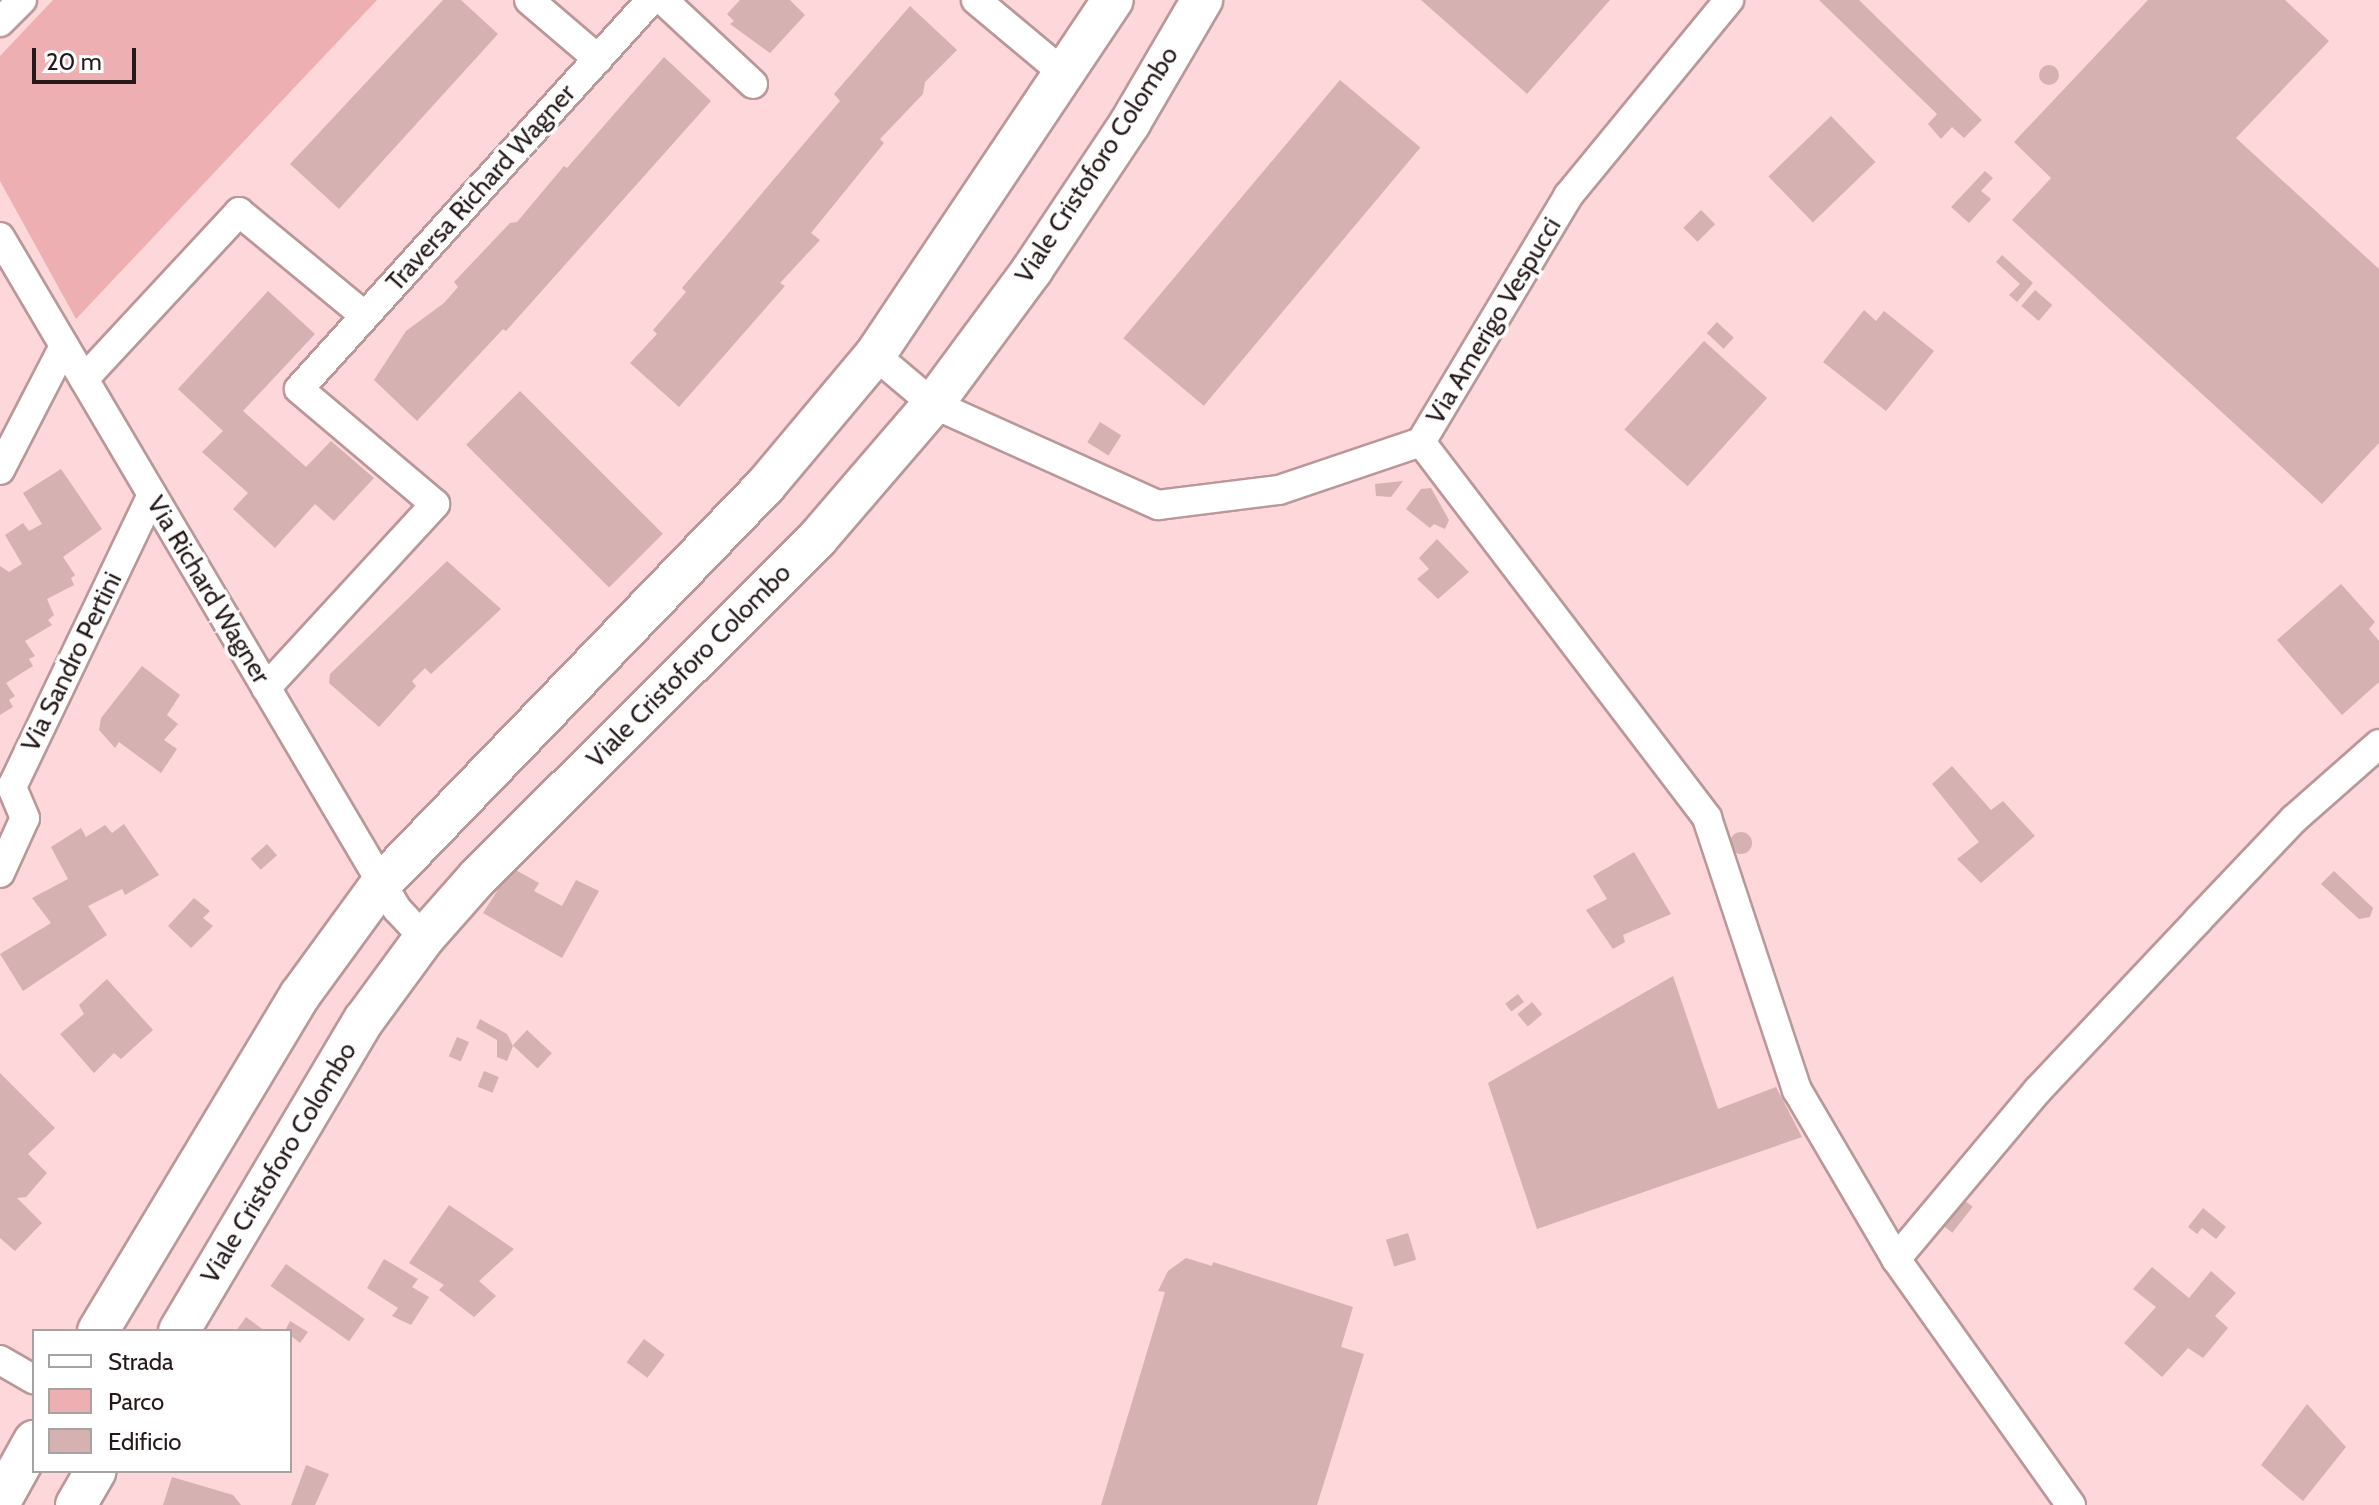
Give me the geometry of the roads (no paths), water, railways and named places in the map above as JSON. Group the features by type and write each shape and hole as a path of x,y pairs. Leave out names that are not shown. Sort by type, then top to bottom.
{"main road":[{"path":"99,1329 300,995 381,884 765,486 875,355 1067,76 1113,0"},
{"name":"Viale Cristoforo Colombo","path":"180,1329 348,1046 424,938 478,877 817,539 933,404 1113,147 1202,0"},
{"path":"0,1502 32,1445"},
{"path":"76,1505 95,1473"}],"street":[{"path":"0,22 22,0"},
{"path":"529,0 598,59"},
{"name":"Traversa Richard Wagner","path":"266,688 435,504 299,389 651,0"},
{"path":"663,0 753,84"},
{"path":"976,0 1067,76"},
{"name":"Via Amerigo Vespucci","path":"875,355 933,404 1158,505 1279,490 1421,442 1568,196 1729,0"},
{"path":"84,379 239,212 365,316"},
{"name":"Via Richard Wagner","path":"0,237 381,884 424,938"},
{"path":"0,470 64,346"},
{"path":"1421,442 1707,818 1797,1090 1896,1259 2071,1505"},
{"name":"Via Sandro Pertini","path":"0,873 25,818 12,787 152,495"},
{"path":"1896,1259 2038,1090 2155,965 2294,819 2379,744"},
{"path":"0,1360 32,1379"}]}
